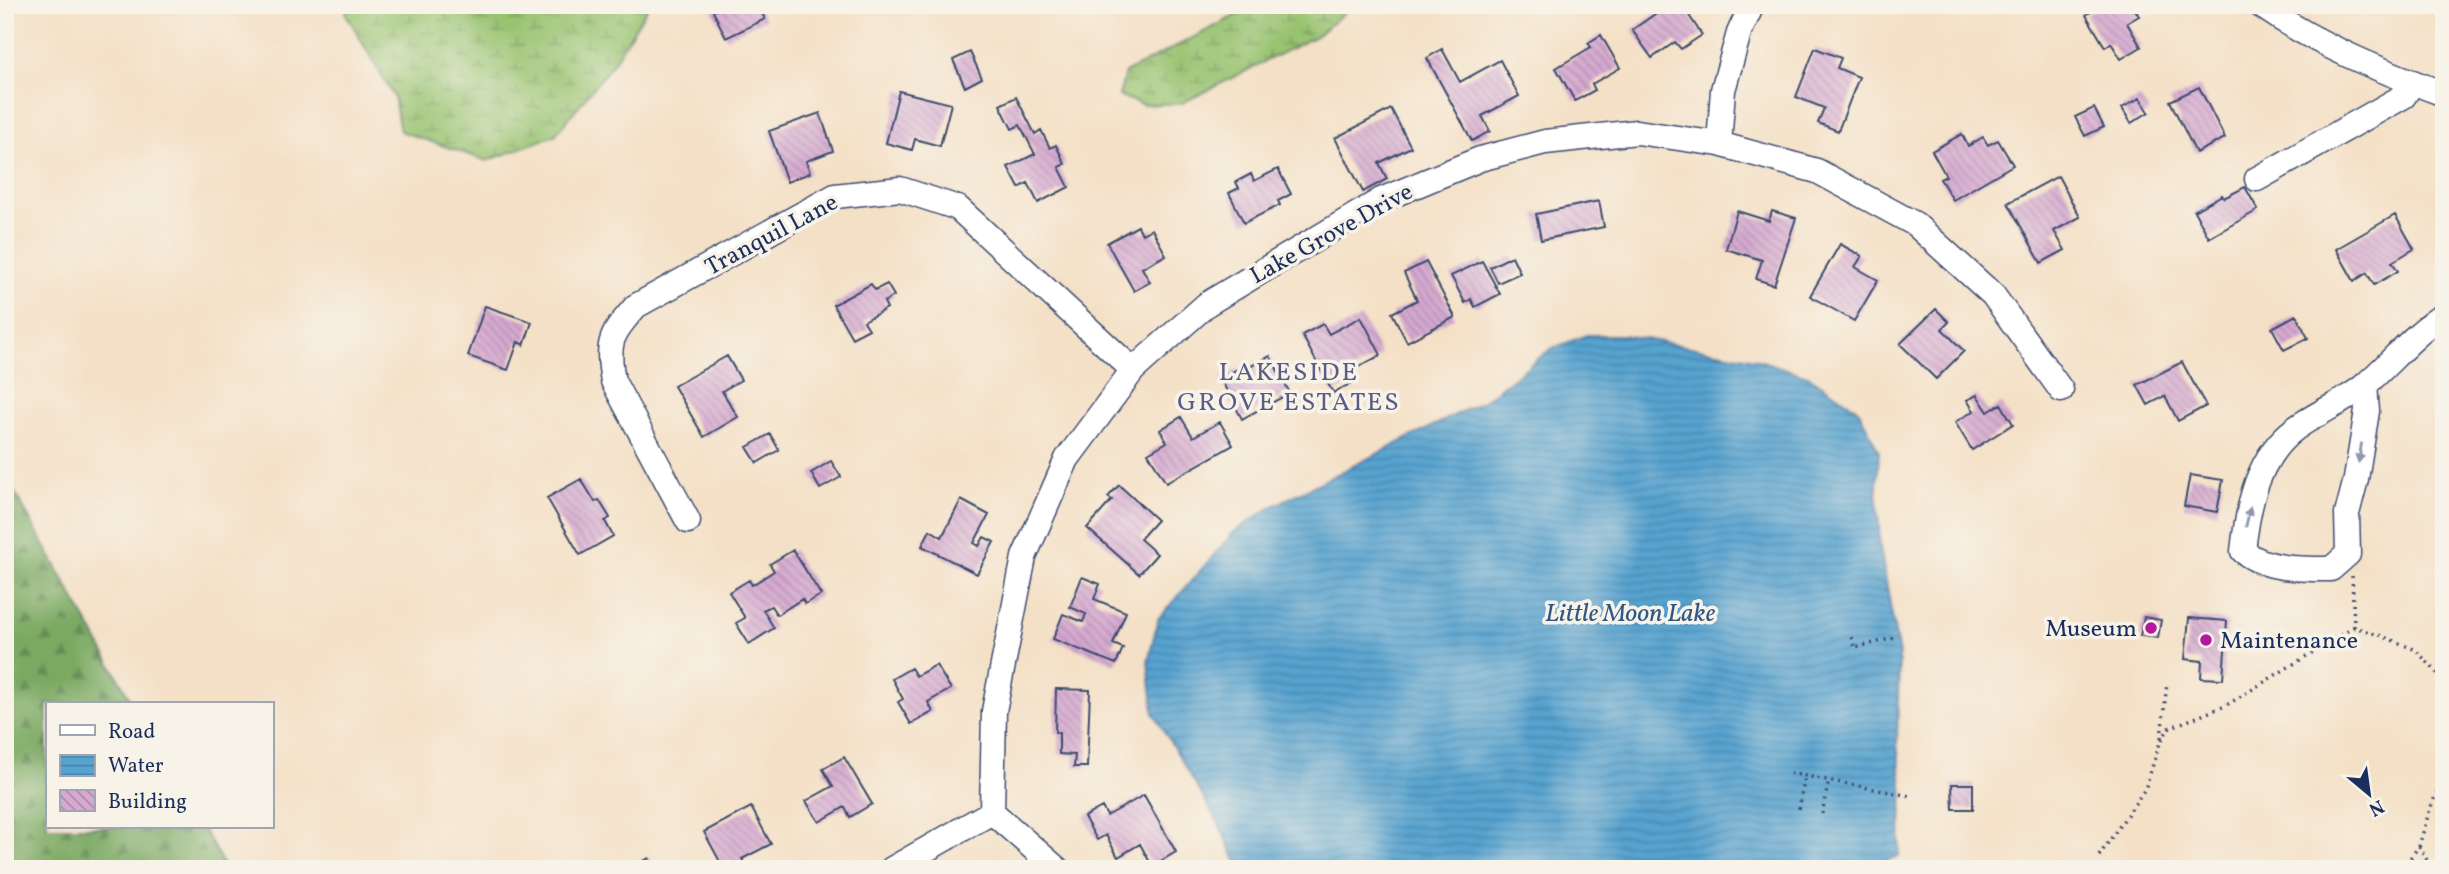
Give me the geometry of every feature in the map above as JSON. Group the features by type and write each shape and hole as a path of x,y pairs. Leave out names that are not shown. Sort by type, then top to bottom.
{"street":[{"path":"1719,144 1723,89 1739,33 1752,5"},
{"path":"2260,5 2332,48 2444,94"},
{"path":"2257,179 2404,96 2412,83"},
{"name":"Lake Grove Drive","path":"992,812 995,711 1024,557 1067,459 1133,370 1207,304 1381,200 1480,159 1545,142 1637,132 1719,144 1817,171 1915,225 1993,295 2061,390"},
{"name":"Tranquil Lane","path":"688,521 613,381 608,355 614,332 636,306 835,196 900,189 958,208 1133,370"},
{"path":"2365,385 2367,411 2356,480 2347,514 2348,554 2331,569 2296,569 2253,559 2243,551 2246,526 2265,461 2296,428 2337,406 2365,385 2444,315"},
{"path":"892,869 992,812 1057,869"}],"path":[{"path":"2348,554 2353,582 2354,627"},
{"path":"2160,743 2169,728 2225,706 2354,627 2416,650 2444,680"},
{"path":"1852,637 1855,648 1897,637"},
{"path":"2099,856 2145,789 2165,723 2167,683"},
{"path":"1790,773 1910,796"},
{"path":"2402,869 2419,846 2444,775"},
{"path":"1798,809 1805,776"},
{"path":"1822,814 1829,780"},
{"path":"2419,846 2432,869"}],"green space":[{"path":"347,5 648,7 611,66 555,135 487,161 400,131 394,97 346,14"},
{"path":"1256,5 1354,5 1316,36 1182,103 1144,105 1119,96 1125,73"},
{"path":"5,475 132,702 46,702 46,828 203,828 226,869 5,869"}],"water":[{"name":"Little Moon Lake","path":"1587,335 1623,335 1756,359 1810,377 1858,409 1879,452 1877,485 1880,547 1899,655 1897,744 1903,794 1899,856 1877,863 1873,869 1240,869 1219,824 1154,714 1148,662 1158,619 1234,532 1273,506 1483,401 1551,349"}],"building":[{"path":"725,5 758,5 765,19 726,38 713,11"},
{"path":"1668,5 1682,5 1702,35 1681,49 1675,42 1652,58 1632,30"},
{"path":"2102,5 2132,5 2139,16 2127,23 2141,47 2121,59 2111,43 2105,47 2086,15"},
{"path":"1601,35 1620,68 1592,84 1595,90 1575,101 1556,68 1591,47 1588,43"},
{"path":"1815,48 1841,58 1837,68 1859,77 1838,131 1818,123 1824,108 1796,97"},
{"path":"1442,49 1460,82 1500,60 1519,96 1482,116 1490,131 1472,141 1427,58"},
{"path":"970,52 982,78 965,87 953,60"},
{"path":"2199,87 2225,138 2196,153 2170,101"},
{"path":"899,91 951,104 940,146 915,139 912,150 886,143"},
{"path":"1016,97 1035,134 1041,130 1050,148 1056,145 1065,164 1059,167 1069,187 1038,203 1028,183 1019,188 1008,167 1035,154 1020,125 1012,129 1000,105"},
{"path":"2140,98 2149,112 2131,123 2122,108"},
{"path":"2094,108 2104,127 2085,136 2075,117"},
{"path":"1391,109 1411,147 1379,163 1387,179 1363,192 1335,138"},
{"path":"820,113 833,151 806,161 810,173 787,182 769,131"},
{"path":"1962,134 1968,146 1983,137 1988,145 1998,140 2013,165 1953,200 1940,179 1946,176 1932,151"},
{"path":"1278,169 1291,194 1278,201 1280,205 1244,223 1229,193 1239,188 1236,182 1251,174 1254,181"},
{"path":"2058,176 2080,217 2054,231 2065,250 2041,263 2008,203"},
{"path":"2245,187 2258,210 2209,238 2194,211 2222,195 2224,198"},
{"path":"1599,201 1604,227 1541,240 1536,214"},
{"path":"1737,211 1769,221 1772,211 1796,218 1774,285 1756,279 1762,260 1726,249"},
{"path":"2395,215 2414,249 2392,262 2398,271 2374,285 2367,273 2354,281 2336,249"},
{"path":"1138,226 1142,234 1152,229 1166,255 1142,268 1150,282 1134,291 1107,243"},
{"path":"1840,244 1862,256 1855,267 1878,280 1854,321 1810,296"},
{"path":"1512,256 1520,273 1498,283 1490,267"},
{"path":"1482,261 1500,294 1475,307 1471,299 1465,303 1451,276"},
{"path":"1426,262 1455,317 1407,342 1392,313 1417,300 1404,273"},
{"path":"871,284 875,290 887,284 894,296 884,302 887,308 864,321 869,329 852,338 833,305"},
{"path":"485,306 532,322 524,345 518,342 508,370 468,356"},
{"path":"1936,309 1949,322 1942,329 1964,351 1936,379 1900,344"},
{"path":"2296,315 2308,338 2284,350 2272,328"},
{"path":"1361,317 1381,355 1349,372 1354,382 1333,393 1302,335 1323,324 1329,334"},
{"path":"727,356 741,380 722,391 738,417 704,437 674,386"},
{"path":"1270,356 1290,393 1242,419 1220,378 1238,369 1240,372"},
{"path":"2182,362 2206,406 2178,421 2165,396 2148,405 2137,385"},
{"path":"1977,395 1988,412 2001,404 2013,424 1972,450 1955,422 1974,411 1967,400"},
{"path":"1181,417 1193,437 1220,422 1233,445 1166,483 1148,453 1167,442 1160,430"},
{"path":"770,434 779,450 757,463 747,447"},
{"path":"831,461 841,477 820,489 811,473"},
{"path":"2190,475 2223,480 2217,512 2184,506"},
{"path":"581,479 595,502 599,500 610,518 605,521 613,536 580,555 547,498"},
{"path":"1119,485 1157,520 1140,539 1157,554 1139,574 1087,528 1112,500 1108,497"},
{"path":"961,500 989,515 974,543 979,546 984,537 994,542 977,574 922,546 930,530 942,537"},
{"path":"793,550 821,595 805,604 802,599 777,615 771,606 763,610 774,628 749,644 736,623 745,618 729,592 749,580 752,585 774,571 770,564"},
{"path":"1082,577 1100,584 1094,599 1126,612 1113,644 1123,648 1116,664 1053,639 1063,614 1083,622 1086,614 1070,607"},
{"name":"Museum","path":"2144,617 2161,620 2158,638 2140,636"},
{"name":"Maintenance","path":"2189,618 2227,621 2223,679 2201,678 2202,661 2185,659"},
{"path":"936,665 951,689 928,702 933,712 911,724 898,702 903,699 892,679 911,668 916,676"},
{"path":"1056,689 1090,690 1087,767 1074,767 1075,755 1059,754 1059,733 1055,733"},
{"path":"844,757 872,804 850,817 845,807 819,822 806,801 833,786 823,769"},
{"path":"1952,784 1973,784 1973,809 1953,809"},
{"path":"1144,795 1176,852 1152,866 1140,844 1118,857 1106,835 1097,840 1084,817 1102,807 1107,816"},
{"path":"751,807 771,844 742,859 745,864 736,869 724,869 704,832"},
{"path":"649,858 655,869 629,869"}],"place":[{"name":"Museum","path":"2151,628"},
{"name":"Maintenance","path":"2206,640"}],"district":[{"name":"LAKESIDE GROVE ESTATES","path":"1289,386"}]}
